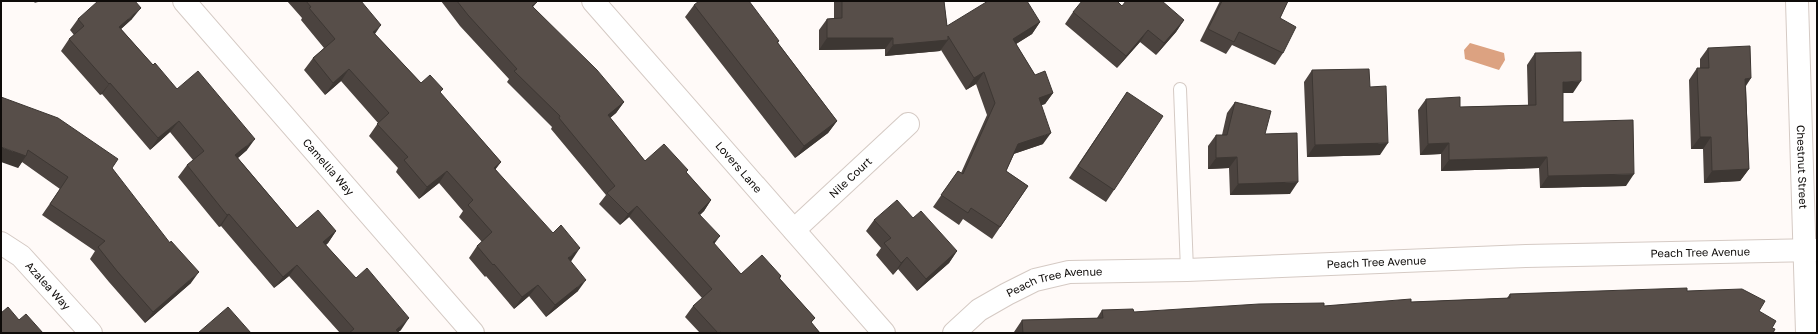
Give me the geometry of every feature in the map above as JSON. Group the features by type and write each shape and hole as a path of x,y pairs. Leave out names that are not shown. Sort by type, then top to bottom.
{"street":[{"name":"Camellia Way","path":"184,1 473,333"},
{"name":"Lovers Lane","path":"593,1 884,333"},
{"name":"Chestnut Street","path":"1797,1 1811,250 1807,333"},
{"name":"Nile Court","path":"794,230 908,124"},
{"name":"Azalea Way","path":"1,243 21,256 91,333"},
{"name":"Peach Tree Avenue","path":"954,333 979,310 1035,280 1069,272 1187,270 1526,256 1811,250"}],"lane":[{"path":"1180,89 1187,270"}],"shaded area":[{"path":"1470,43 1504,53 1505,60 1499,70 1465,59 1464,50"}],"building":[{"path":"98,1 135,1 141,8 119,27 153,65 155,63 177,89 198,71 255,139 235,155 297,228 318,210 336,231 323,242 356,278 367,268 409,318 396,330 399,333 349,333 354,329 297,265 283,277 229,214 227,215 187,165 204,151 179,121 158,138 69,39 84,26 78,19"},
{"path":"306,1 361,1 381,25 373,32 421,83 430,75 443,89 440,92 501,162 494,168 553,233 561,225 580,248 568,258 586,280 555,305 538,285 522,297 477,246 492,232 468,205 473,200 447,171 427,187 404,160 408,157 377,124 389,113 349,69 333,83 313,58 335,39 309,8 311,7"},
{"path":"457,1 537,1 532,6 597,70 624,102 608,115 645,161 664,144 688,170 686,172 711,200 698,213 720,236 713,242 741,274 762,255 781,276 779,278 815,318 811,322 820,333 718,333 693,306 712,289 637,206 628,214 607,193 615,186 559,118 560,116 514,71 517,69"},
{"path":"699,1 749,1 779,41 777,42 837,121 804,146 694,5"},
{"path":"842,1 944,1 947,26 988,1 1027,1 1040,22 1013,39 1035,75 1045,71 1053,93 1039,98 1051,133 1018,144 1006,171 1028,186 1000,227 971,208 968,213 941,195 958,171 963,174 995,103 984,72 974,78 948,36 948,40 893,45 893,38 827,38 827,19 842,18"},
{"path":"1082,1 1117,1 1122,6 1126,1 1162,1 1184,20 1164,43 1148,30 1126,56 1073,12"},
{"path":"1222,1 1288,1 1280,18 1296,27 1283,53 1239,32 1234,42 1208,29"},
{"path":"1750,46 1751,78 1745,79 1749,169 1712,171 1711,137 1700,137 1697,68 1709,68 1708,48"},
{"path":"1581,52 1581,81 1563,82 1563,122 1633,120 1634,174 1548,176 1547,157 1449,160 1449,143 1428,144 1426,99 1460,97 1460,107 1536,105 1535,53"},
{"path":"1369,69 1370,87 1386,86 1388,143 1315,145 1312,70"},
{"path":"1127,92 1163,116 1114,190 1078,166"},
{"path":"1,97 58,118 118,159 112,168 170,243 171,241 199,272 153,312 98,247 105,241 50,204 68,177 28,150 26,156 1,147"},
{"path":"1235,102 1271,111 1265,134 1297,133 1298,182 1238,184 1237,157 1216,158 1216,135 1227,135"},
{"path":"897,200 913,218 921,211 957,251 926,279 907,257 901,263 884,243 891,238 874,220"},
{"path":"1687,288 1687,291 1742,289 1765,301 1759,311 1776,321 1772,328 1775,329 1773,333 1023,333 1022,320 1103,318 1102,310 1133,309 1134,312 1259,304 1324,303 1324,306 1411,299 1411,302 1510,298 1510,294"},
{"path":"8,307 19,320 26,314 43,333 1,333 1,313"},
{"path":"228,307 251,333 198,333"}]}
